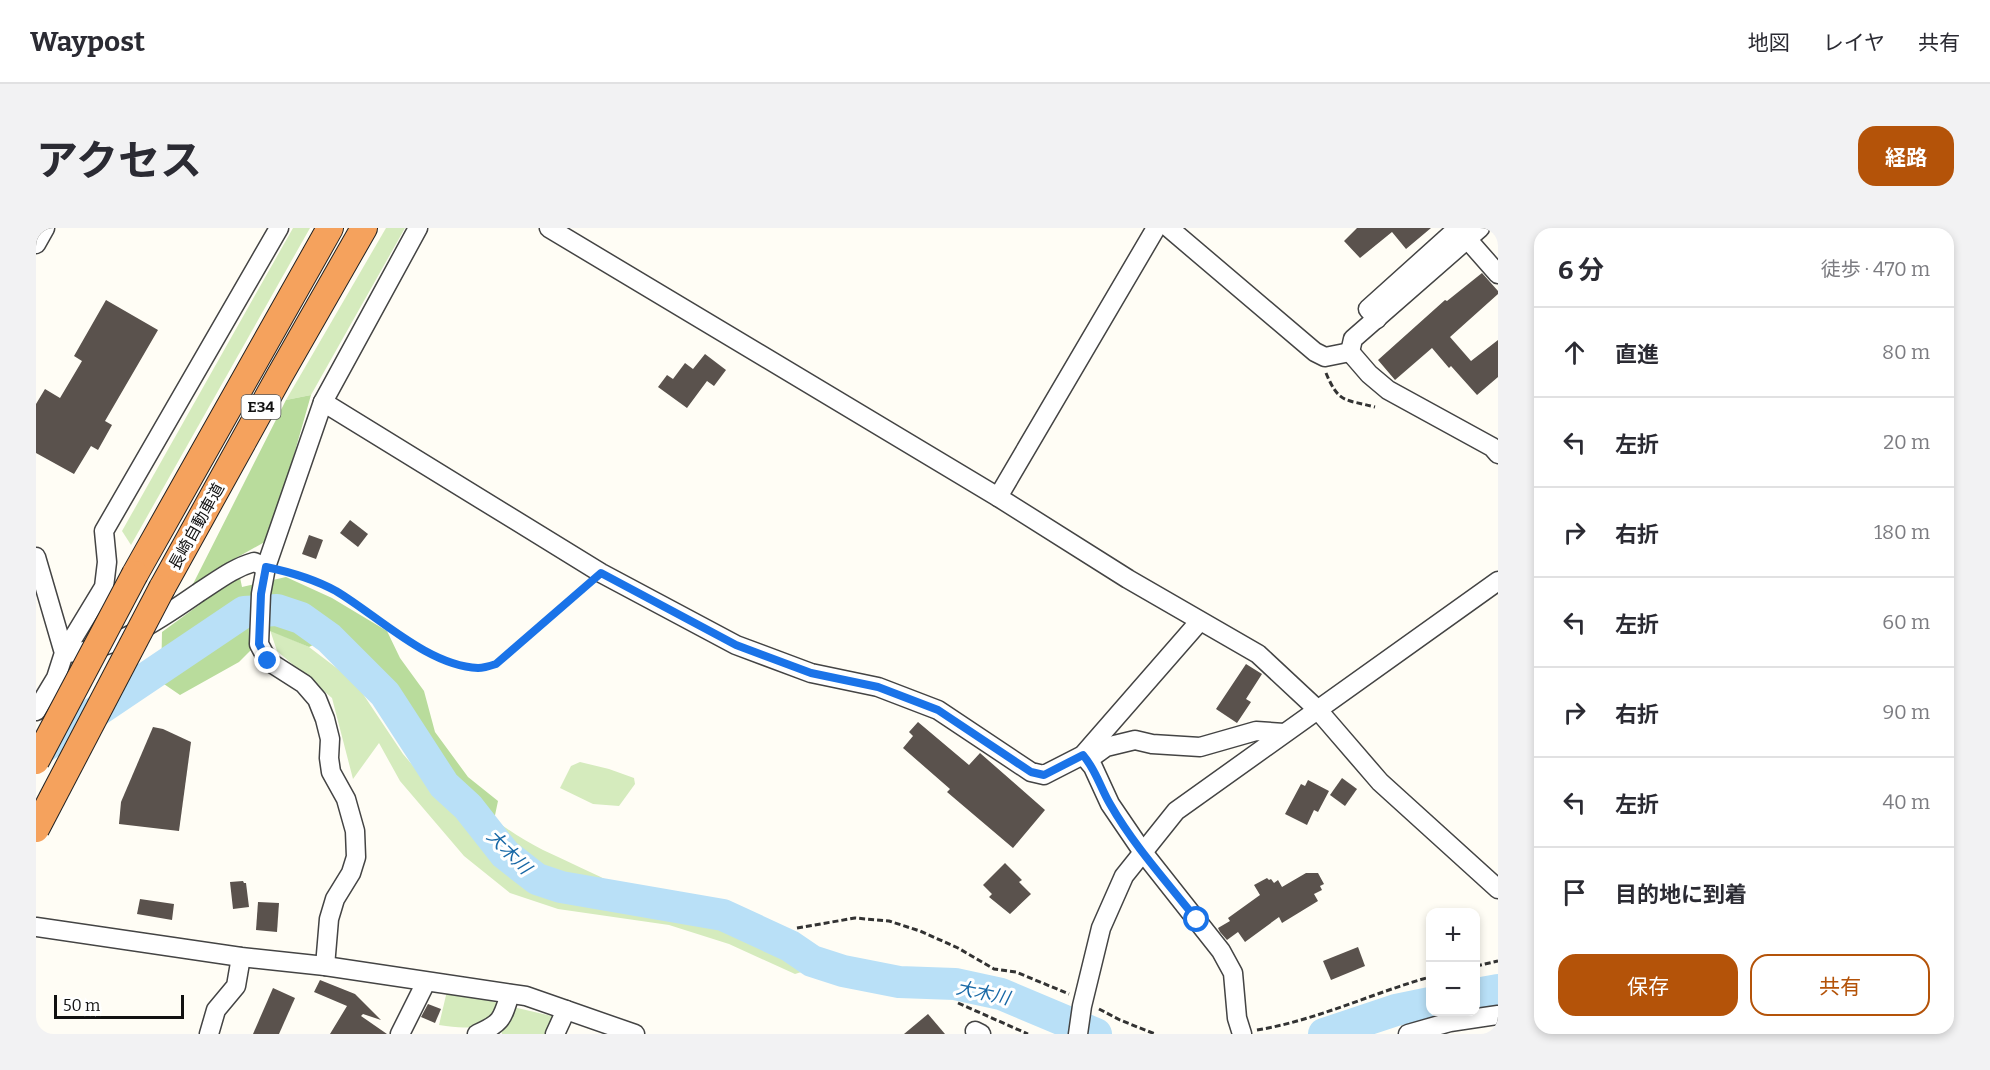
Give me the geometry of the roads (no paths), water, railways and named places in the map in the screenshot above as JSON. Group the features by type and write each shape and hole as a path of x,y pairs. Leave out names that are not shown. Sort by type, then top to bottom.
{"highway":[{"name":"長崎自動車道","path":"36,761 135,574 330,228"},
{"name":"長崎自動車道","path":"36,829 162,588 364,228"}],"street":[{"path":"36,244 45,228"},
{"path":"36,711 56,678 64,653 104,587 107,562 104,531 279,228"},
{"path":"325,966 329,919 334,899 351,873 356,857 355,831 346,799 331,772 330,739 317,699 304,684 268,661 259,644 261,594 266,567 323,402 418,228"},
{"path":"549,228 998,497 1199,621 1258,654 1317,709 1380,782 1498,889"},
{"path":"998,497 1156,228"},
{"path":"1169,228 1319,354 1326,357 1350,352"},
{"path":"1350,352 1353,339 1469,232 1498,274"},
{"path":"1350,352 1369,374 1388,390 1492,447 1498,454"},
{"path":"323,402 601,573 736,645 811,673 878,687 938,710 1031,772 1044,775 1106,747 1135,740 1152,744 1200,747 1256,731 1284,733"},
{"path":"36,557 64,653"},
{"path":"64,653 75,653 109,644 160,619 238,566 254,562 266,567"},
{"path":"1078,1034 1101,928 1124,876 1176,811 1498,581"},
{"path":"1085,758 1199,621"},
{"path":"1085,758 1093,766 1110,804 1142,851 1215,943 1233,974 1237,1018 1242,1033"},
{"path":"36,927 526,996 635,1034"},
{"path":"209,1034 216,1010 236,986 241,957"},
{"path":"400,1034 426,982"},
{"path":"477,1034 495,1026 502,1016 510,994"},
{"path":"555,1034 566,1010"},
{"path":"1408,1034 1498,1015"}],"waterway":[{"name":"大木川","path":"36,752 244,612 277,610 301,618 329,638 385,694 444,785 468,807 505,854 537,879 561,887 723,915 790,946 812,961 843,971 899,982 955,984 1001,994 1096,1034"},
{"name":"大木川","path":"1480,993 1498,990"},
{"name":"大木川","path":"1324,1034 1396,1010 1426,1004"}]}
